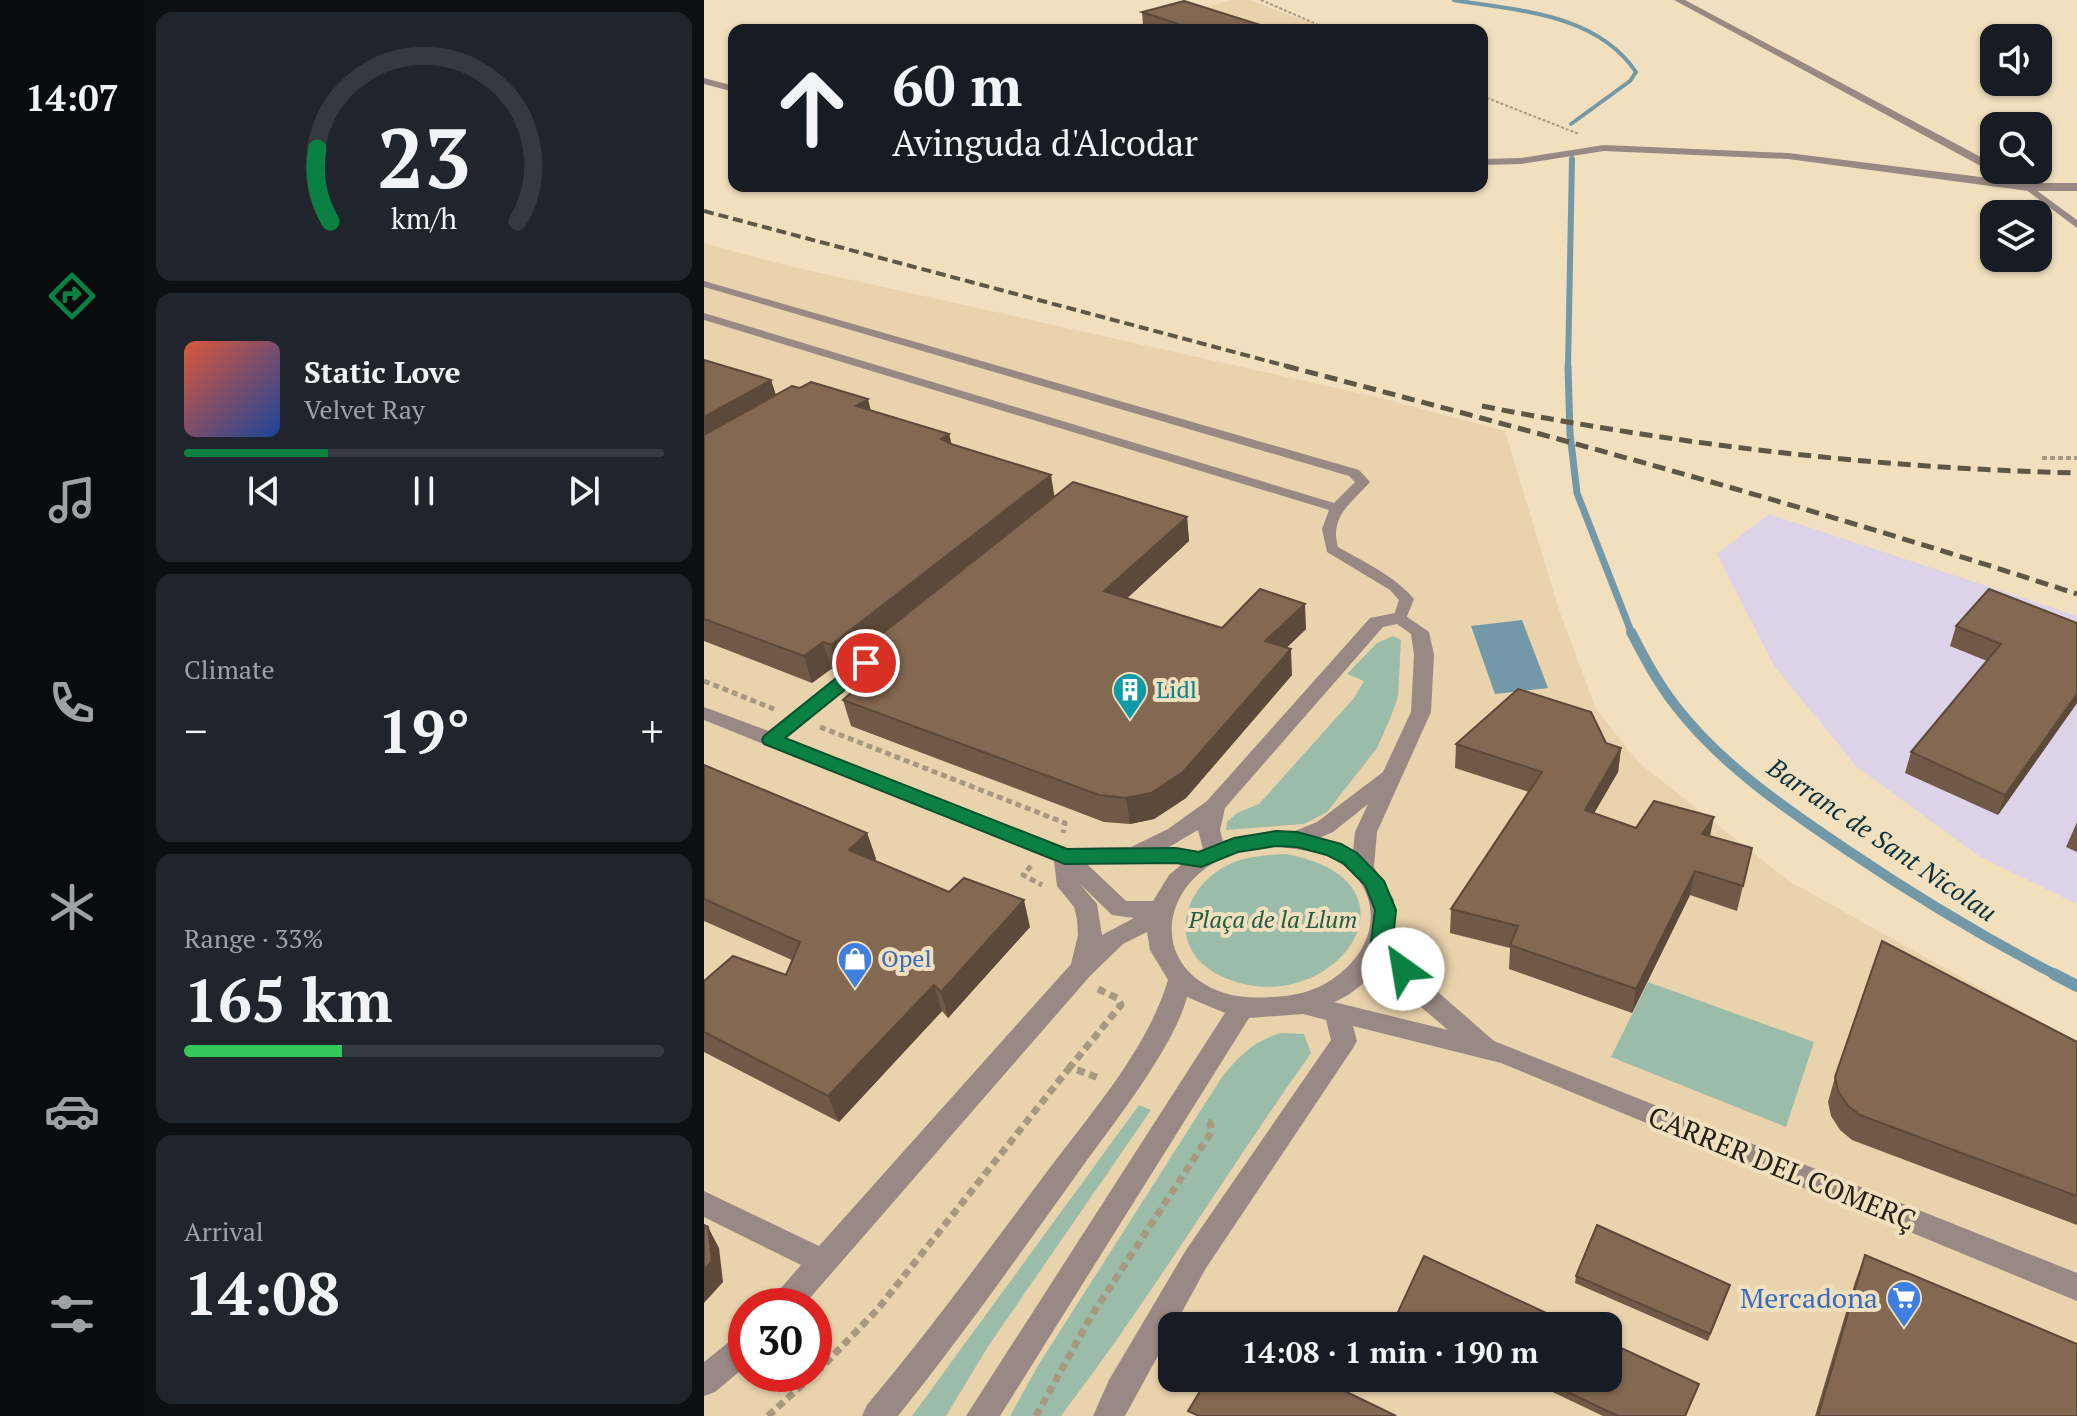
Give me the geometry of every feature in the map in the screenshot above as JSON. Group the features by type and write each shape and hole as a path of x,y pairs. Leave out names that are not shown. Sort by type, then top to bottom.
{"street":[{"path":"1678,0 1980,162"},
{"path":"704,81 728,87"},
{"path":"1488,162 1521,161 1604,148 1788,156 2028,187 2077,187"},
{"path":"2022,184 2028,187"},
{"path":"1134,854 1176,835 1215,806 1377,622 1400,618 1420,632 1424,655 1421,712 1366,832 1363,869"},
{"path":"771,740 893,642"},
{"path":"704,713 1065,856 1120,909 1159,915"},
{"path":"1297,839 1325,827 1390,775"},
{"path":"1208,856 1209,830 1215,806"},
{"path":"1297,839 1334,849 1363,869 1381,895 1385,910 1382,942 1367,965 1344,986 1303,1004 1283,1008 1242,1008 1207,998 1180,979 1161,951 1159,915 1175,882 1208,856 1255,840 1297,839"},
{"path":"1065,856 1208,856"},
{"path":"1065,856 1068,886 1085,904 1089,919 1090,935 1081,969"},
{"path":"801,1288 1081,969 1118,933 1159,915"},
{"name":"CARRER DEL COMERÇ","path":"1382,942 1430,1000 1487,1048"},
{"path":"878,1416 932,1350 1107,1112 1170,1015 1180,979"},
{"name":"CARRER DEL COMERÇ","path":"1303,1004 1487,1048 2077,1287"},
{"path":"982,1416 1242,1008"},
{"path":"1109,1416 1120,1391 1196,1259 1344,1041 1337,1014"},
{"path":"704,1203 825,1263"},
{"path":"704,1381 728,1362"}],"lane":[{"path":"2028,187 2077,225"},
{"path":"704,284 1354,473 1363,482 1336,508 1328,530 1332,549 1395,587 1407,599 1400,618"},
{"path":"704,316 1336,508"}],"path":[{"path":"1261,0 1316,24"},
{"path":"1488,99 1525,115 1554,122 1604,148"},
{"path":"2042,458 2077,458"},
{"path":"768,1416 823,1366 877,1310 1070,1067"}],"shaded area":[{"path":"1232,0 1250,0 1314,24 1137,24"},
{"path":"704,243 784,265 1377,397 1505,431 1559,610 1596,709 1638,762 1789,881 2077,1042 2077,1416 704,1416"},
{"path":"1769,514 2077,616 2077,904 1979,856 1857,767 1774,666 1717,554"}],"green space":[{"path":"1393,636 1401,640 1398,697 1390,719 1377,748 1327,812 1304,824 1226,830 1227,822 1237,813 1259,804 1354,698 1364,681 1347,674 1377,643"},
{"name":"Plaça de la Llum","path":"1286,854 1331,870 1355,893 1360,919 1350,946 1328,968 1296,983 1259,986 1219,975 1202,963 1191,949 1186,933 1186,916 1192,900 1202,885 1232,863 1252,857"},
{"path":"1648,982 1814,1042 1786,1127 1611,1057"},
{"path":"1281,1033 1304,1034 1311,1053 1126,1327 1061,1416 1010,1416 1039,1364 1222,1077 1248,1050"},
{"path":"1139,1105 1151,1110 989,1345 946,1416 912,1416"}],"water":[{"path":"1522,620 1548,688 1495,694 1471,626"}],"building":[{"path":"1184,1 1257,24 1178,24 1142,12"},
{"path":"704,360 771,380 704,417"},
{"path":"811,382 868,399 856,406 949,434 941,439 951,444 1051,475 831,645 823,642 804,656 704,619 704,435 792,386 800,388"},
{"path":"1073,482 1187,517 1104,591 1222,628 1260,589 1305,604 1265,641 1291,649 1183,772 1151,793 1126,798 1099,795 843,700 883,665 855,655"},
{"path":"1989,589 2077,623 2077,694 2005,795 1911,752 2001,644 1956,626"},
{"path":"1518,689 1591,712 1606,743 1621,748 1585,810 1636,828 1654,801 1714,817 1702,834 1752,848 1743,886 1695,871 1636,989 1510,945 1518,926 1451,909 1542,772 1456,744"},
{"path":"704,765 867,833 849,850 949,892 964,878 1024,900 941,992 934,985 828,1096 704,1032 704,981 733,956 786,975 800,942 704,899"},
{"path":"1882,941 2077,1042 2077,1196 1860,1115 1848,1106 1838,1091 1835,1077"},
{"path":"704,1225 708,1227 712,1261 704,1270"},
{"path":"1597,1225 1730,1285 1710,1334 1576,1276"},
{"name":"Mercadona","path":"1865,1255 2077,1344 2077,1416 1818,1416"},
{"path":"1424,1256 1544,1312 1398,1312"},
{"path":"1622,1348 1699,1384 1685,1416 1618,1416 1567,1392 1622,1392"},
{"path":"1200,1392 1347,1392 1396,1416 1199,1416 1188,1411"}],"waterway":[{"name":"Barranc de Sant Nicolau","path":"1454,0 1554,18 1600,37 1619,52 1636,72 1630,81 1571,124"},
{"name":"Barranc de Sant Nicolau","path":"1568,367 1572,159"},
{"name":"Barranc de Sant Nicolau","path":"1568,367 1570,434 1577,493 1632,633"},
{"name":"Barranc de Sant Nicolau","path":"1632,633 1675,705 1712,747 1755,784 1898,884 2058,976"},
{"name":"Barranc de Sant Nicolau","path":"2054,974 2077,986"}],"railway":[{"path":"704,211 1294,368"},
{"path":"1286,366 1683,474 2077,594"},
{"path":"1482,406 1630,432 1778,452 1927,466 2077,473"}],"place":[{"name":"Lidl","path":"1130,721"},
{"name":"Opel","path":"855,990"},
{"name":"Mercadona","path":"1904,1329"}],"route":[{"path":"866,663 771,740 1065,856 1176,855 1201,860 1234,845 1276,838 1297,839 1334,849 1350,858 1374,881 1385,910 1382,942 1403,969"}]}
